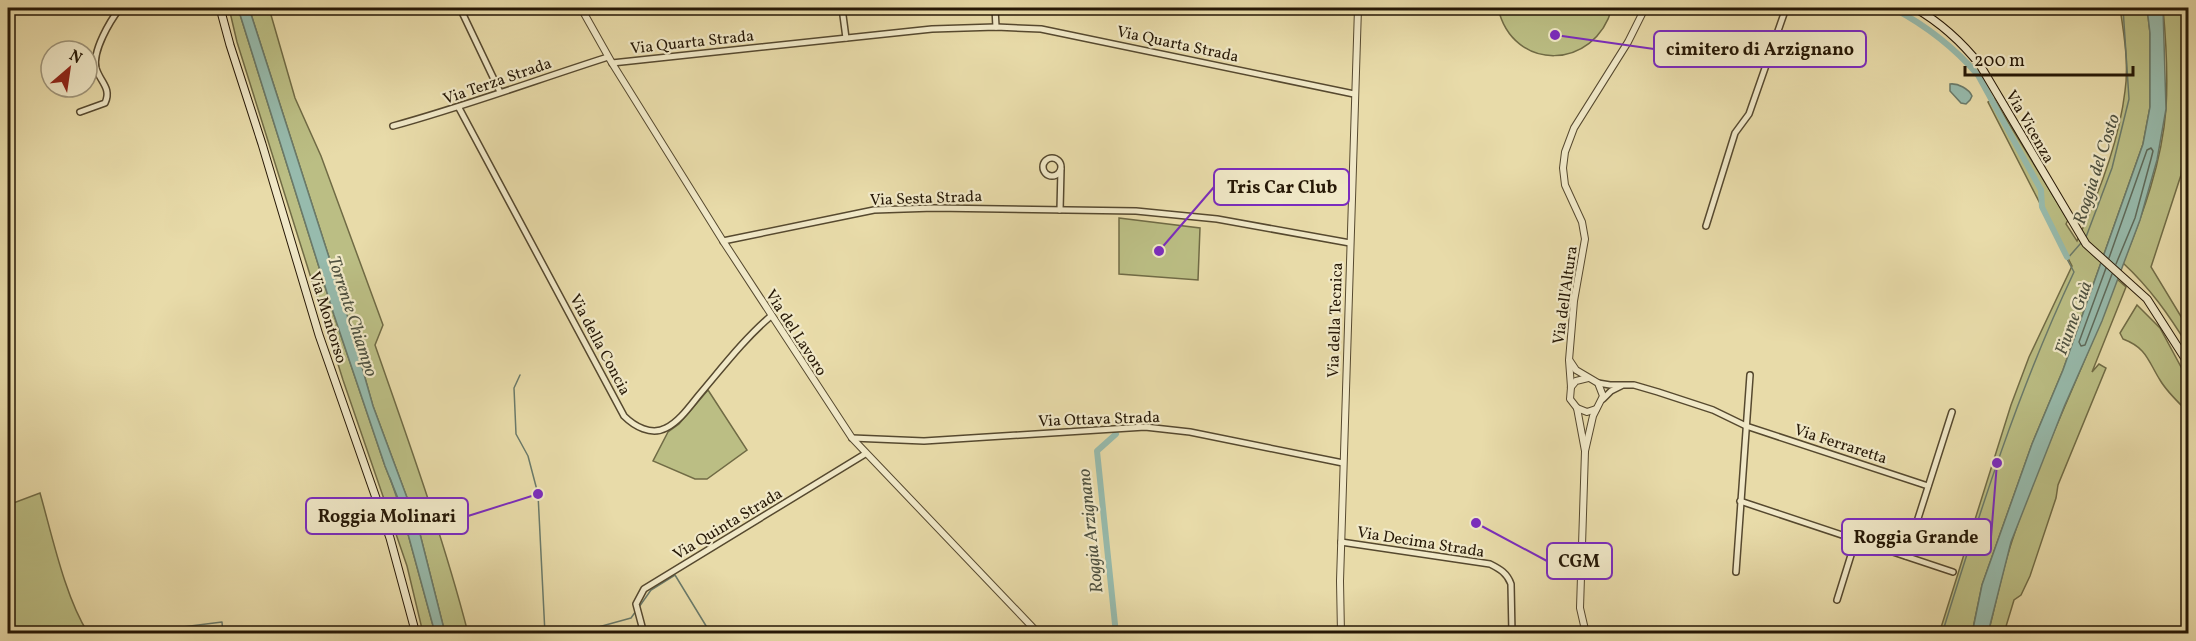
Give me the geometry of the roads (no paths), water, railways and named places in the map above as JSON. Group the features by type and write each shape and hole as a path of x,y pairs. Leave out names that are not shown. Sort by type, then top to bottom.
{"main road":[{"name":"Via Montorso","path":"220,8 319,335 390,538 416,633"},
{"name":"Via Vicenza","path":"1915,8 1950,31 1980,65 2077,232 2098,256 2129,281 2152,306 2188,363"}],"street":[{"path":"80,112 105,103 108,96 106,86 96,69 95,60 108,24 120,8"},
{"path":"460,8 500,92"},
{"name":"Via del Lavoro","path":"581,8 610,60 723,241 852,438 1039,633"},
{"path":"842,8 846,38"},
{"path":"995,8 996,27"},
{"name":"Via della Tecnica","path":"1341,633 1343,463 1358,8"},
{"name":"Via dell'Altura","path":"1585,451 1576,408 1570,399 1569,360 1574,302 1585,239 1582,222 1565,185 1563,168 1565,152 1574,128 1628,42 1645,8"},
{"path":"1706,226 1735,133 1749,114 1786,8"},
{"name":"Via Quarta Strada","path":"610,60 932,29 996,27 1041,29 1354,94"},
{"name":"Via Terza Strada","path":"393,126 459,108 500,92 610,60"},
{"name":"Via della Concia","path":"459,108 624,416 634,426 654,431 665,429 688,408 755,329 771,316"},
{"path":"1060,210 1061,185 1061,169 1059,160 1053,157 1048,158 1043,165 1044,171 1061,185"},
{"path":"1048,175 1055,176 1061,169"},
{"name":"Via Sesta Strada","path":"723,241 874,210 934,208 1137,211 1217,219 1350,243"},
{"name":"Via dell'Altura","path":"1569,360 1576,370 1598,383"},
{"path":"1736,572 1750,375"},
{"path":"1571,387 1580,379 1588,378"},
{"path":"1598,383 1603,392 1603,399"},
{"name":"Via Ferraretta","path":"1598,383 1634,385 1667,394 1713,410 1746,426 1928,486"},
{"path":"1603,399 1611,391 1623,386"},
{"name":"Via dell'Altura","path":"1586,633 1580,608 1585,451 1596,408 1603,399"},
{"path":"1576,408 1587,412 1596,408"},
{"path":"1906,556 1952,412"},
{"name":"Via Ottava Strada","path":"852,438 924,441 1145,427 1190,432 1343,463"},
{"name":"Via Quinta Strada","path":"644,633 636,604 644,589 865,454"},
{"path":"1740,501 1953,572"},
{"path":"1837,600 1856,539"},
{"name":"Via Decima Strada","path":"1341,542 1490,564 1499,568 1508,576 1511,584 1512,633"}],"water":[{"path":"238,8 249,8 344,304 373,406 419,530 445,633 435,633 399,501 334,315"},
{"path":"2147,8 2163,8 2166,109 2157,160 2140,220 2102,321 2064,407 2011,542 1988,633 1972,634 1982,585 2032,444 2063,370 2143,144 2150,107 2150,33"},
{"path":"1950,84 1960,86 1971,93 1972,96 1966,104 1961,103 1950,91"}],"waterway":[{"path":"1893,8 1938,37 1978,75 2041,190 2042,207 2067,257"},
{"name":"Roggia del Costo","path":"2086,237 2112,168 2129,99 2123,8"},
{"name":"Fiume Guà","path":"1942,634 2018,405 2074,272 2067,259 2081,243"},
{"path":"520,375 514,388 516,434 528,456 538,494 545,634"},
{"name":"Roggia Arzignano","path":"1116,434 1097,451 1116,634"},
{"name":"Torrente Chiampo","path":"390,478 403,516"},
{"path":"639,607 651,590 675,575 711,634"},
{"path":"573,634 631,618 636,611"},
{"path":"8,622 13,634"},
{"path":"127,634 222,622 223,634"}],"place":[{"name":"cimitero di Arzignano","path":"1555,35"},
{"name":"Tris Car Club","path":"1159,251"},
{"name":"Roggia Grande","path":"1997,463"},
{"name":"Roggia Molinari","path":"538,494"},
{"name":"CGM","path":"1476,523"}]}
